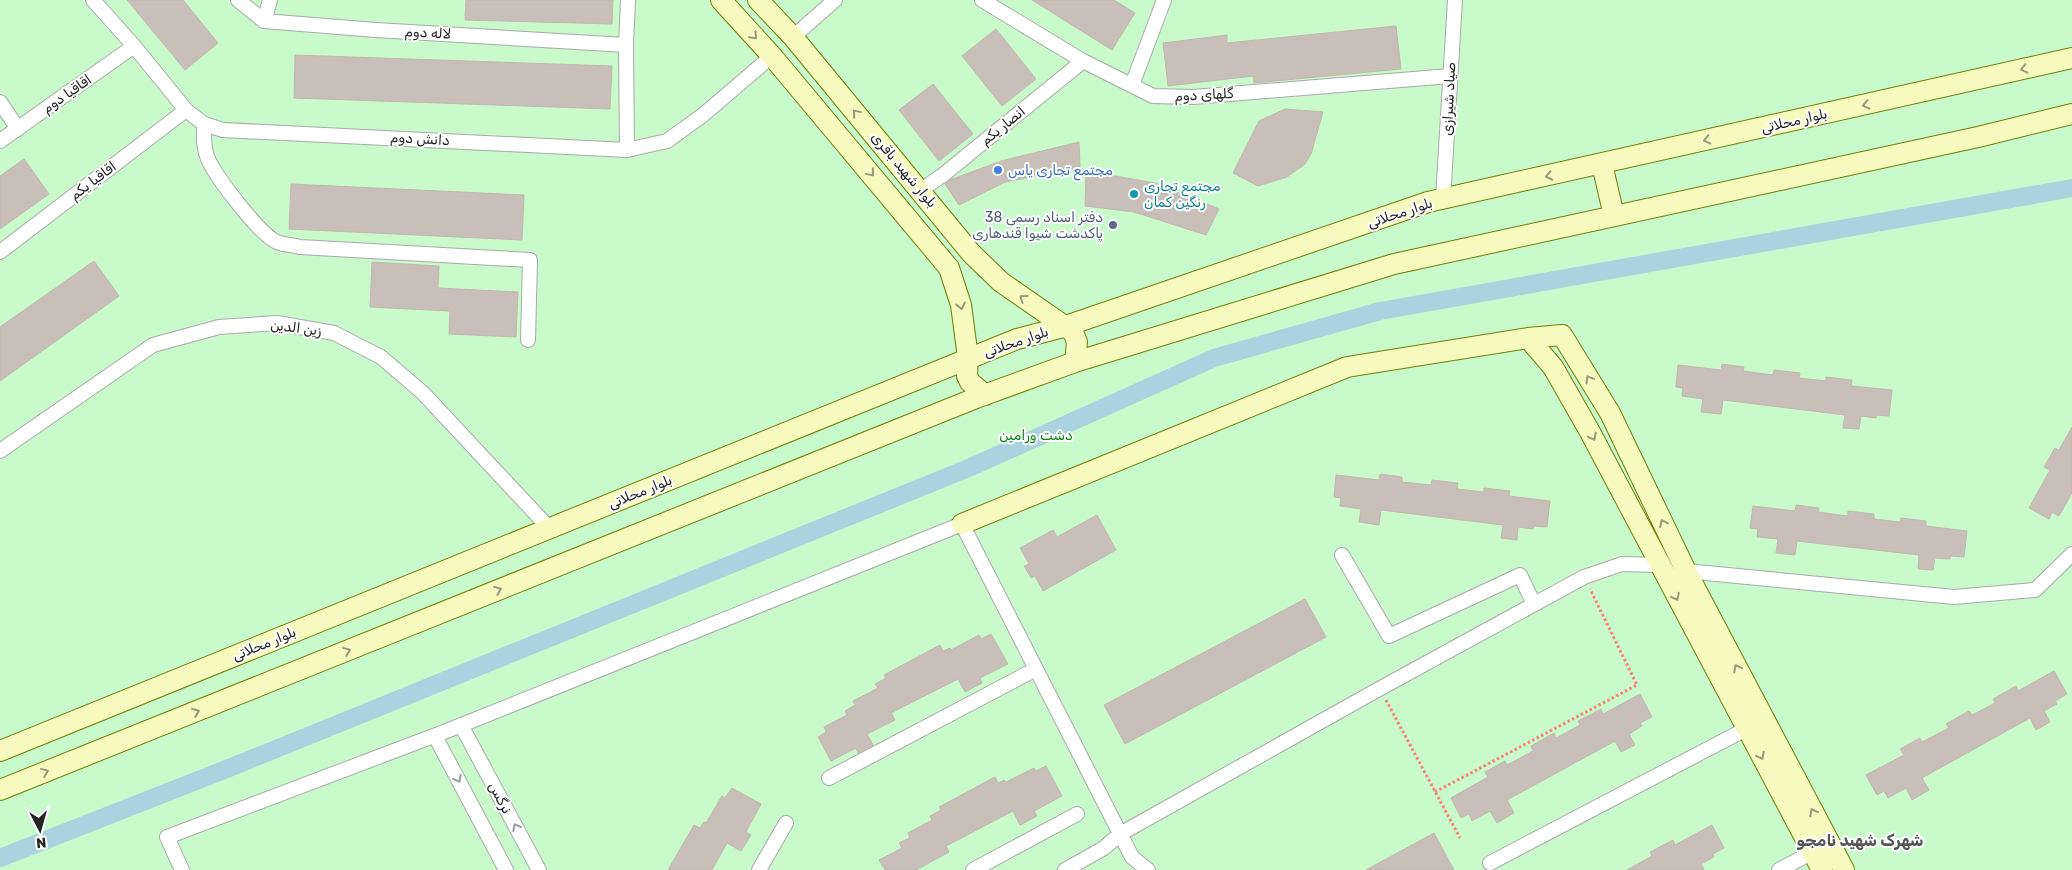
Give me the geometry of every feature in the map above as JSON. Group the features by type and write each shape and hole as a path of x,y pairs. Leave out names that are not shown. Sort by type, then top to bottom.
{"street":[{"name":"دانش دوم","path":"93,0 134,46 186,110 204,124 223,130 627,150 666,141 703,115 772,56"},
{"path":"238,0 264,21 270,0"},
{"path":"627,150 626,45 628,0"},
{"name":"بلوار شهید باقری","path":"721,0 772,56 949,268 961,305 968,358 967,376 970,382 985,395"},
{"name":"بلوار شهید باقری","path":"758,0 793,37 971,253 1001,282 1073,332 1077,342 1075,362"},
{"path":"772,56 835,0"},
{"name":"گلهای دوم","path":"982,0 1083,61 1154,96 1192,97 1450,76"},
{"path":"1132,85 1164,0"},
{"name":"صیاد شیرازی","path":"1443,199 1455,0"},
{"name":"لاله دوم","path":"264,21 376,30 626,45"},
{"name":"اقاقیا دوم","path":"0,141 134,46"},
{"name":"بلوار محلاتی","path":"0,751 1017,339 1063,326 1443,199 2072,58"},
{"name":"انصار یکم","path":"921,190 943,175 1083,61"},
{"path":"0,102 18,129"},
{"name":"اقاقیا یکم","path":"0,252 186,110"},
{"path":"0,790 985,395 1075,362 1394,264 2072,114"},
{"path":"204,124 204,149 216,172 265,235 277,242 300,247 530,260 528,340"},
{"path":"1602,164 1614,216"},
{"name":"زین الدین","path":"0,451 153,345 219,327 277,323 334,333 381,357 423,393 550,529"},
{"path":"182,870 167,837 435,736 1347,367 1528,338 1562,335 1610,414 1686,571 1844,870"},
{"path":"1528,338 1553,367 1590,432 1822,870"},
{"path":"962,524 1132,857 1148,870"},
{"path":"1686,571 1954,596 2035,590 2072,554"},
{"path":"1342,555 1389,636 1520,575 1534,604"},
{"path":"1065,870 1104,848 1120,834 1584,577 1622,564 1659,565"},
{"path":"829,778 1036,669"},
{"name":"نرگس","path":"461,725 539,870"},
{"path":"1490,864 1746,729"},
{"name":"نرگس","path":"435,736 506,870"},
{"path":"973,870 1077,814"},
{"path":"759,870 786,823"},
{"path":"1780,870 1813,852"}],"path":[{"path":"1435,792 1638,685 1584,577"},
{"path":"1379,689 1460,838"}],"green space":[{"name":"دشت ورامین","path":"0,0 2072,0 2072,870 0,870"}],"building":[{"path":"127,0 183,0 218,43 185,70"},
{"path":"466,0 613,0 612,24 465,20"},
{"path":"1032,0 1114,0 1135,13 1112,50"},
{"path":"1396,26 1401,69 1254,83 1253,76 1168,86 1163,43 1227,35 1227,43"},
{"path":"996,29 1036,79 1002,106 962,56"},
{"path":"295,55 612,66 610,109 294,98"},
{"path":"933,84 973,134 939,161 899,110"},
{"path":"1285,109 1323,112 1311,154 1305,164 1287,177 1258,186 1233,173 1259,121"},
{"path":"1079,142 1080,168 1005,182 959,205 945,184 950,180 1001,161"},
{"path":"24,159 49,194 0,229 0,176"},
{"name":"مجتمع تجاری رنگین کمان","path":"1086,171 1155,183 1219,209 1206,235 1134,212 1085,206"},
{"path":"291,184 524,195 522,240 289,229"},
{"path":"94,261 119,296 0,381 0,327"},
{"path":"372,262 439,266 438,288 518,292 516,337 449,334 450,311 370,307"},
{"path":"1722,364 1744,367 1743,371 1773,375 1774,370 1800,373 1799,378 1826,381 1826,377 1852,380 1851,386 1892,390 1889,416 1876,415 1876,418 1861,416 1859,429 1843,428 1845,415 1723,400 1721,414 1701,412 1703,399 1682,396 1683,388 1676,387 1678,365 1721,370"},
{"path":"2072,427 2072,493 2059,516 2052,512 2049,519 2029,508 2050,470 2044,467 2055,448 2059,450"},
{"path":"1380,474 1402,477 1402,482 1431,485 1432,480 1458,483 1457,489 1484,492 1484,488 1510,491 1509,496 1550,501 1547,527 1534,526 1533,529 1518,527 1517,540 1501,538 1503,525 1381,510 1379,525 1359,522 1361,509 1340,506 1341,498 1334,497 1336,475 1379,480"},
{"path":"1796,505 1819,508 1818,512 1848,516 1848,511 1874,514 1874,519 1900,522 1901,518 1926,521 1926,526 1967,531 1964,557 1950,556 1950,559 1935,558 1933,570 1918,569 1919,555 1797,541 1795,555 1776,553 1778,539 1757,537 1758,529 1750,528 1753,506 1795,511"},
{"path":"1097,515 1116,550 1043,591 1035,576 1031,578 1024,566 1029,564 1020,548 1053,530 1057,537"},
{"path":"1305,599 1326,637 1125,744 1104,705"},
{"path":"991,634 1008,664 980,678 982,683 965,692 958,679 891,713 895,720 867,734 873,745 858,753 856,748 831,761 818,737 826,732 824,727 847,715 845,711 855,705 853,701 878,688 875,684 886,678 884,675 940,645 943,651 950,648 951,650 979,635 981,639"},
{"path":"2054,671 2067,694 2055,701 2057,704 2044,711 2050,722 2036,730 2030,718 1922,778 1929,790 1912,800 1906,788 1888,798 1884,791 1877,795 1866,775 1904,755 1900,749 1920,738 1922,742 1949,728 1946,724 1969,711 1972,715 1995,703 1993,699 2016,686 2018,691"},
{"path":"1640,694 1652,717 1640,723 1642,726 1629,734 1635,745 1621,752 1615,741 1507,800 1514,813 1497,823 1490,811 1472,821 1469,814 1461,818 1451,798 1488,777 1485,772 1505,761 1507,765 1533,751 1531,746 1554,733 1556,738 1580,725 1578,721 1601,709 1603,714"},
{"path":"1046,766 1062,796 1034,811 1037,816 1020,825 1013,811 946,846 949,852 916,870 885,870 879,860 902,848 899,843 910,838 908,833 932,820 930,816 941,810 939,807 995,777 998,783 1004,780 1006,782 1034,768 1036,771"},
{"path":"732,788 761,804 746,832 751,835 741,851 727,843 712,870 668,870 694,825 700,828 704,822 706,823 722,796 725,798"},
{"path":"1712,825 1724,848 1713,854 1714,857 1701,864 1704,870 1627,870 1652,856 1650,852 1673,840 1675,845"},
{"path":"1434,833 1454,870 1366,870"}],"waterway":[{"path":"0,858 234,766 971,467 1214,358 1380,311 2072,188"}],"place":[{"name":"مجتمع تجاری یاس","path":"998,170"},
{"name":"مجتمع تجاری رنگین کمان","path":"1134,194"},
{"name":"دفتر اسناد رسمی 38 پاکدشت شیوا قندهاری","path":"1113,225"}],"district":[{"name":"شهرک شهید نامجو","path":"1860,840"}]}
